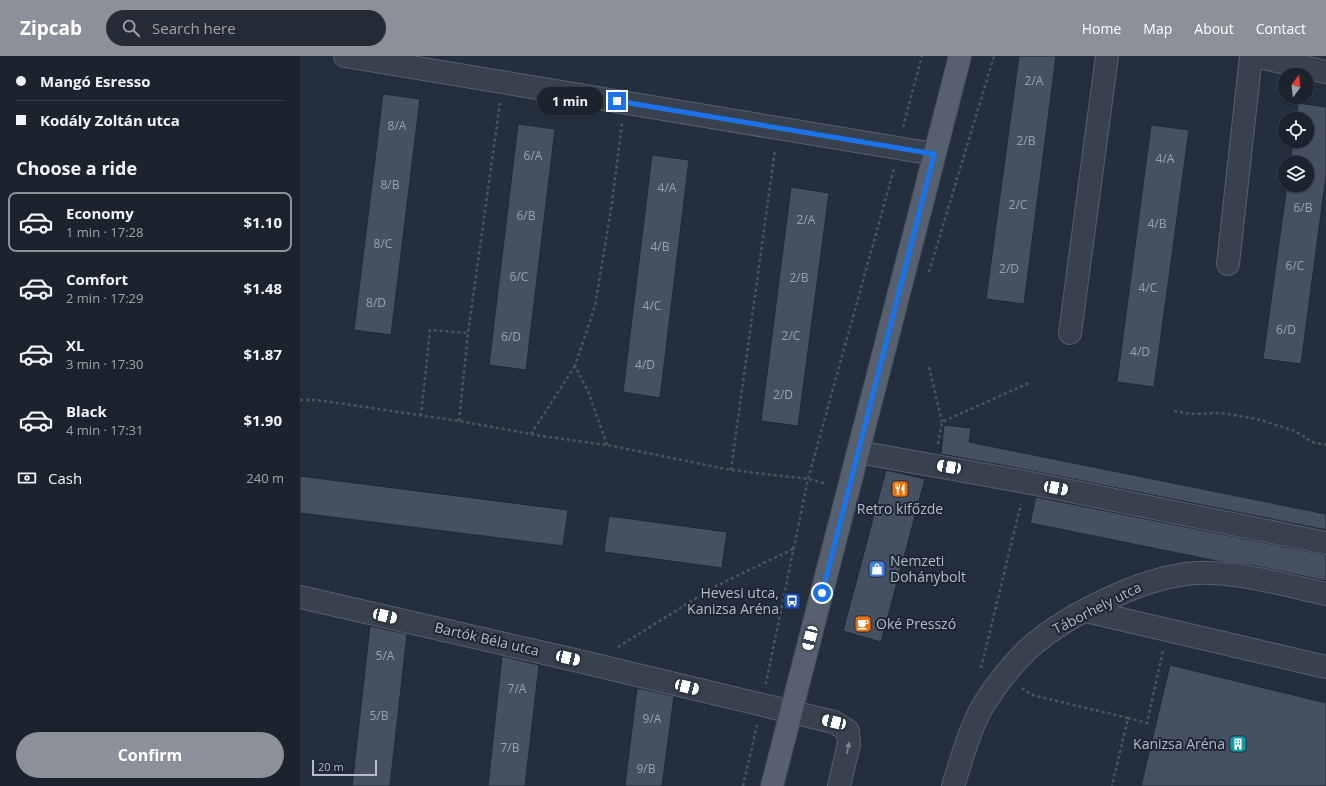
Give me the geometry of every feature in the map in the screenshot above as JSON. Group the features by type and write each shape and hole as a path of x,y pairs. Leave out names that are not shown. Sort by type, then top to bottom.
{"main road":[{"path":"772,786 960,56"}],"street":[{"path":"345,56 934,154"},
{"path":"1070,333 1107,56"},
{"path":"1228,264 1251,56"},
{"path":"1255,56 1290,60 1326,72"},
{"path":"858,452 933,464 1026,482 1326,543"},
{"name":"Táborhely utca","path":"953,786 969,736 983,705 1005,674 1027,651 1048,633 1086,611 1123,592 1152,581 1181,575 1209,573 1239,576 1326,594"},
{"name":"Bartók Béla utca","path":"300,597 560,656 834,722 848,731 849,744 839,786"},
{"path":"1086,611 1326,667"}],"path":[{"path":"758,681 766,683 808,479 896,163 898,148 922,56"},
{"path":"929,273 994,56"},
{"path":"459,421 468,333 501,101"},
{"path":"531,434 575,366 594,306 612,203 622,120"},
{"path":"731,470 776,143"},
{"path":"421,416 430,330 468,333"},
{"path":"575,366 588,391 608,445"},
{"path":"929,367 942,422 933,464"},
{"path":"942,422 1029,382"},
{"path":"300,400 358,406 608,445 731,470 808,479 849,490"},
{"path":"1174,411 1191,414 1221,413 1257,420 1295,431 1312,442 1326,446"},
{"path":"980,670 1026,482"},
{"path":"624,650 616,648 714,587 794,549"},
{"path":"983,662 1005,674 1032,696 1146,723 1164,648"},
{"path":"743,786 761,705"},
{"path":"1112,786 1128,718"}],"building":[{"path":"1019,56 1056,56 1024,304 986,299"},
{"path":"383,94 420,99 391,335 354,330"},
{"path":"1298,104 1326,107 1326,176 1301,364 1263,359 1286,192 1314,192 1314,156 1291,156 1292,148 1314,148 1314,112 1297,112"},
{"path":"518,124 555,129 526,370 489,365"},
{"path":"1151,125 1189,130 1154,387 1117,382"},
{"path":"652,155 689,160 660,398 623,392"},
{"path":"791,187 829,193 798,426 761,421"},
{"path":"944,425 971,428 969,442 1326,514 1326,530 941,454"},
{"path":"886,470 925,479 881,642 843,631"},
{"path":"300,476 568,510 563,546 300,513"},
{"path":"1036,497 1326,555 1326,581 1256,566 1217,561 1030,523"},
{"path":"609,516 727,532 722,568 604,552"},
{"path":"370,626 407,634 390,786 352,786"},
{"path":"502,656 539,665 525,786 488,786"},
{"name":"Kanizsa Aréna","path":"1170,665 1326,703 1326,786 1141,786"},
{"path":"637,688 674,696 662,786 625,786"}],"place":[{"name":"Retro kifőzde","path":"900,489"},
{"name":"Nemzeti Dohánybolt","path":"877,569"},
{"name":"Hevesi utca, Kanizsa Aréna","path":"792,601"},
{"name":"Oké Presszó","path":"863,624"},
{"name":"Kanizsa Aréna","path":"1238,744"}],"route":[{"path":"617,101 934,154 822,593"}]}
